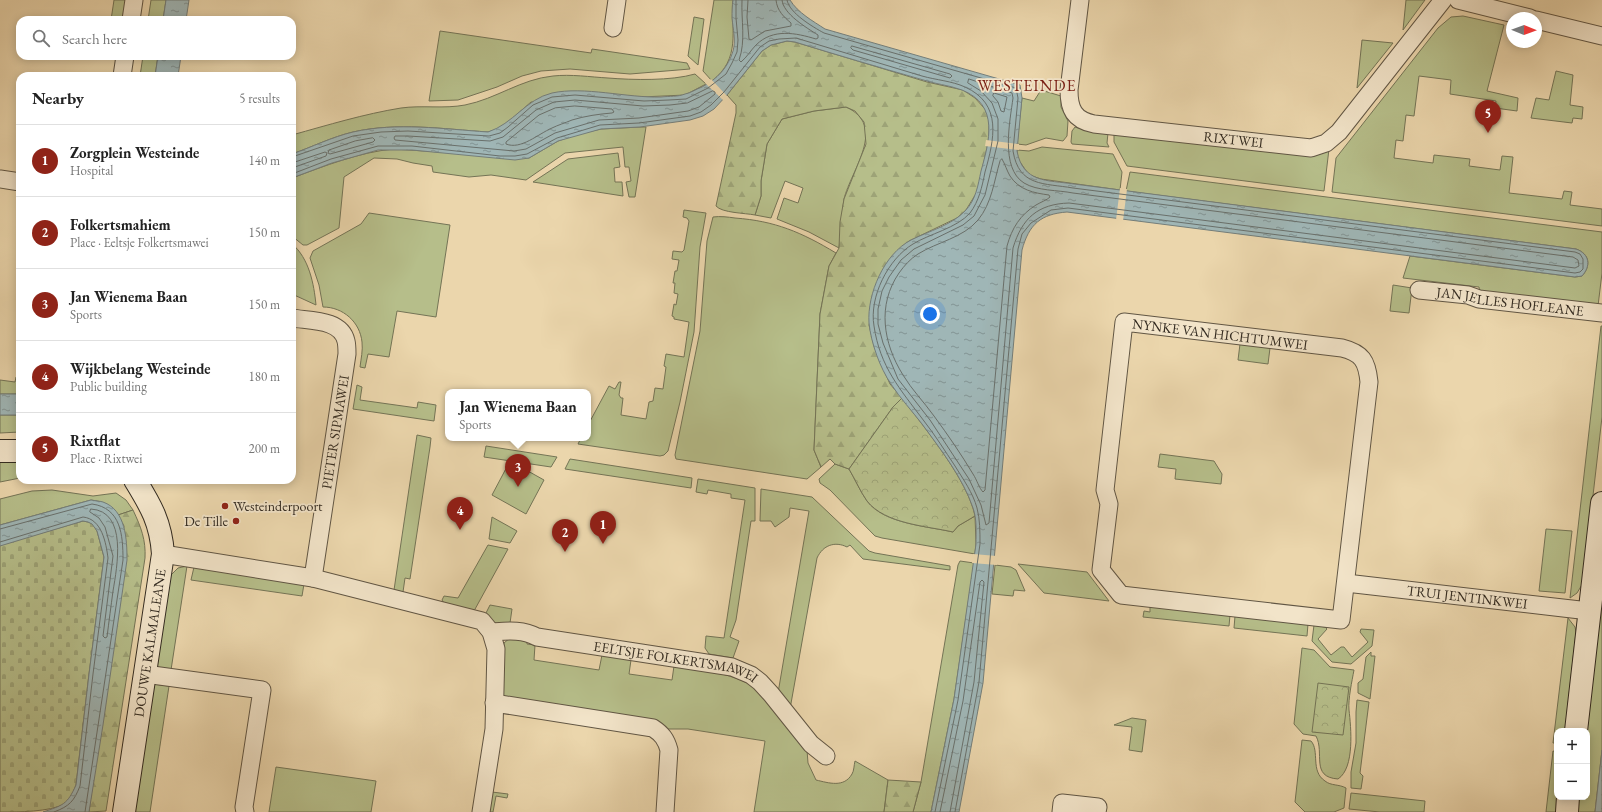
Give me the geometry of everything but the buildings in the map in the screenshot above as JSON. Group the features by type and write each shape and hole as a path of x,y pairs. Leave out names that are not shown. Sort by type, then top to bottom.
{"street":[{"path":"132,16 134,0"},
{"path":"613,28 617,0"},
{"name":"RIXTWEI","path":"1080,0 1069,90 1069,104 1074,113 1082,120 1094,124 1310,148 1326,142 1339,132 1443,0"},
{"path":"1458,0 1506,12"},
{"path":"1542,21 1602,36"},
{"path":"123,72 124,60"},
{"path":"0,179 16,181"},
{"name":"JAN JELLES HOFLEANE","path":"1419,290 1468,295 1479,299 1602,313"},
{"name":"PIETER SIPMAWEI","path":"296,319 328,323 341,332 346,341 346,361 313,578"},
{"name":"NYNKE VAN HICHTUMWEI","path":"1124,322 1342,348 1353,351 1362,358 1368,369 1369,382 1346,583 1341,620 1121,595 1101,570 1109,504 1105,490 1124,322"},
{"path":"0,452 16,451"},
{"name":"DOUWE KALMALEANE","path":"124,812 163,554 162,536 155,514 137,484"},
{"path":"1576,728 1602,503"},
{"path":"163,554 313,578 476,619 487,626 491,632 496,649 494,729 481,812"},
{"name":"TRUI JENTINKWEI","path":"1346,583 1589,611"},
{"name":"EELTSJE FOLKERTSMAWEI","path":"491,632 512,630 528,632 537,637 732,667 750,675 760,682 811,744 826,756"},
{"path":"144,674 262,690 244,806 245,812"},
{"path":"494,703 653,728 660,732 666,741 669,750 665,812"},
{"path":"1567,812 1568,800"},
{"path":"1061,812 1062,803 1098,807 1097,812"}],"green space":[{"path":"114,0 126,0 124,16 112,16"},
{"path":"151,0 166,0 164,16 149,16"},
{"path":"714,0 733,0 733,44 727,63 712,81 703,71"},
{"path":"1406,0 1425,0 1403,30"},
{"path":"1463,16 1504,25 1487,91 1518,98 1517,111 1495,108 1496,101 1450,94 1451,80 1419,76 1414,116 1406,115 1403,141 1396,140 1394,158 1433,163 1434,155 1470,159 1469,166 1500,170 1502,156 1513,157 1509,193 1562,199 1564,191 1572,192 1570,205 1602,209 1602,226 1332,192 1336,158 1438,28 1451,17"},
{"path":"694,17 704,19 698,65 688,56"},
{"path":"440,31 591,53 592,49 687,63 690,69 630,74 570,69 541,71 522,76 497,87 458,100 429,101"},
{"path":"1362,40 1393,43 1357,88"},
{"path":"787,41 795,42 927,82 963,90 975,98 985,109 989,120 989,139 977,192 966,210 957,218 909,241 894,254 882,272 869,325 874,346 890,384 902,398 893,407 849,469 835,464 830,459 821,467 814,450 820,314 829,266 839,248 840,222 844,199 866,144 864,122 855,111 846,107 814,111 782,119 767,144 761,181 761,196 755,215 723,210 716,206 736,113 736,105 727,95 762,51 771,45"},
{"path":"142,60 157,60 156,72 141,72"},
{"path":"1556,71 1573,75 1570,105 1583,107 1582,119 1573,118 1572,123 1531,118 1536,98 1549,100"},
{"path":"695,74 706,84 685,95 531,102 506,124 498,129 488,132 420,127 386,127 353,132 296,152 296,134 387,110 465,105 541,78 567,75 618,79 675,78"},
{"path":"1041,90 1061,96 1061,107 1068,121 1067,136 1063,141 1046,138 1026,145 1017,144 1022,98 1034,101"},
{"path":"846,107 858,115 864,125 866,137 859,162 844,199 839,248 809,232 777,219 784,198 798,203 803,188 785,181 771,218 755,215 761,196 761,181 767,144 782,119 814,111"},
{"path":"646,127 635,197 629,197 626,182 631,181 629,167 625,167 623,147 565,153 526,180 491,175 469,177 433,172 432,166 397,159 374,158 344,177 339,228 307,245 303,245 296,239 296,177 342,160 368,153 394,149 529,158 558,141 578,134 601,129"},
{"path":"1075,127 1108,133 1107,143 1109,147 1072,144 1072,131"},
{"path":"1114,134 1329,149 1324,191 1127,166 1114,142"},
{"path":"1042,147 1113,154 1122,172 1120,190 1041,179 1029,175 1018,159 1017,150 1029,151"},
{"path":"618,153 620,167 614,168 615,182 622,182 623,196 533,182 568,159"},
{"path":"1130,172 1602,232 1602,273 1598,306 1480,293 1479,287 1403,278 1410,256 1575,277 1582,276 1587,268 1588,261 1581,251 1576,249 1126,191"},
{"path":"684,210 706,213 700,247 694,332 680,402 668,451 664,455 660,456 578,444 580,441 591,441 591,419 609,386 615,389 619,382 621,382 619,395 623,398 621,415 646,419 649,402 653,401 655,388 663,389 666,354 684,357 689,322 674,319 672,316 674,304 676,305 678,294 674,293 675,283 673,283 679,260 672,259 673,251 682,252 684,250 689,221 687,218 683,217"},
{"path":"369,213 450,225 436,317 397,311 389,357 368,354 365,368 360,367 362,345 361,335 358,328 344,313 323,307 319,285 310,258 313,251 361,224"},
{"path":"713,217 749,220 775,225 799,233 836,253 829,266 820,314 814,450 821,467 807,479 676,459 675,455 700,331 707,241"},
{"path":"296,248 303,256 310,272 316,305 296,296"},
{"path":"1393,285 1412,288 1409,313 1390,311"},
{"path":"1601,326 1602,417 1583,583 1577,593 1570,598"},
{"path":"1240,344 1270,348 1268,364 1238,360"},
{"path":"16,377 16,394 0,394 0,380 15,382"},
{"path":"357,385 362,387 360,400 417,408 418,402 436,405 434,421 353,409"},
{"path":"902,398 955,470 971,502 975,516 958,526 953,532 919,526 884,515 867,501 849,469 893,407"},
{"path":"0,415 16,415 16,432 0,433"},
{"path":"417,435 431,438 410,579 405,578 403,592 394,590"},
{"path":"486,446 557,457 551,467 484,457"},
{"path":"1160,454 1214,461 1222,474 1221,484 1175,479 1176,469 1158,467"},
{"path":"570,459 692,478 691,488 565,469"},
{"path":"16,460 16,479 0,482 0,461"},
{"path":"510,461 544,480 526,514 492,495"},
{"path":"835,464 849,469 867,501 884,515 919,526 953,532 958,526 975,516 975,554 875,536 830,490 820,483 819,479"},
{"path":"698,479 755,488 755,521 751,521 736,620 730,637 739,641 733,658 709,654 705,648 706,636 724,638 745,500 731,498 731,494 708,490 707,494 696,492"},
{"path":"761,489 812,497 869,551 950,566 950,570 863,559 850,545 847,547 834,544 826,547 817,558 790,709 778,693 809,511 790,508 789,517 775,527 771,521 760,521"},
{"path":"52,490 93,496 116,493 126,500 133,510 118,515 106,504 91,500 0,525 0,499 32,491"},
{"path":"133,510 145,545 145,558 106,811 89,812 124,526 118,515"},
{"path":"492,517 517,531 510,543 489,539"},
{"path":"83,521 93,524 97,531 104,557 76,785 67,802 58,807 34,811 0,812 0,545"},
{"path":"1546,529 1572,531 1565,593 1539,591"},
{"path":"488,545 508,549 474,611 444,603 442,600 444,596 458,598"},
{"path":"960,561 974,563 954,699 931,812 913,812 921,782 958,565"},
{"path":"1018,564 1087,572 1109,601 1044,593"},
{"path":"995,565 1011,567 1016,570 1025,591 1014,590 1013,596 992,594"},
{"path":"187,566 171,670 155,668 170,576 178,568"},
{"path":"194,567 304,584 302,596 191,580"},
{"path":"1602,593 1602,750 1595,812 1577,812 1578,800 1590,800 1590,728 1587,728"},
{"path":"490,605 512,609 510,623 496,624 485,615"},
{"path":"1150,606 1230,615 1229,626 1143,617 1144,611 1150,612"},
{"path":"1235,616 1308,624 1307,636 1234,628"},
{"path":"1568,618 1575,627 1576,632 1565,728 1555,728"},
{"path":"1314,625 1325,627 1327,629 1318,639 1331,655 1341,647 1344,647 1352,657 1368,642 1360,632 1361,629 1374,630 1372,646 1351,664 1332,662 1312,641"},
{"path":"511,637 527,640 527,644 535,645 534,660 599,670 602,655 631,660 629,674 672,680 674,666 717,673 748,683 757,689 807,750 808,763 816,780 841,783 849,778 853,773 855,761 888,780 884,812 754,812 765,741 688,729 667,729 662,724 647,719 504,697 502,695 504,643"},
{"path":"1302,648 1314,650 1330,667 1354,670 1349,701 1351,747 1347,766 1343,774 1338,779 1329,777 1324,774 1321,769 1316,736 1303,734 1294,724"},
{"path":"1371,652 1371,656 1375,656 1370,699 1358,693 1358,683 1363,679 1366,657"},
{"path":"1318,683 1349,687 1343,735 1312,732"},
{"path":"153,684 169,686 150,812 133,812"},
{"path":"1357,700 1369,702 1360,773 1363,776 1361,789 1351,788 1351,772 1356,743"},
{"path":"1132,718 1146,720 1142,752 1129,750 1132,727 1114,725"},
{"path":"1302,740 1311,741 1314,745 1316,767 1320,777 1327,783 1346,788 1344,808 1334,812 1305,812 1295,802"},
{"path":"1553,751 1554,800 1558,800 1556,812 1546,812"},
{"path":"276,767 376,781 371,812 269,812"},
{"path":"888,780 921,782 913,812 884,812"},
{"path":"492,792 508,794 507,798 496,796 493,812 489,812"},
{"path":"1351,793 1425,801 1424,812 1380,812 1349,809"}],"water":[{"path":"166,0 189,0 187,16 164,16"},
{"path":"733,0 790,0 801,13 825,29 1020,85 1022,98 1017,151 1020,161 1025,169 1038,178 1055,182 1576,249 1581,251 1586,257 1588,261 1587,268 1582,276 1575,277 1067,212 1050,215 1037,222 1028,233 1022,250 983,683 959,812 931,812 954,699 976,544 975,517 969,497 951,464 883,371 872,339 869,323 869,312 874,288 879,276 885,265 901,246 954,220 969,207 972,202 978,187 989,137 987,115 982,105 974,97 957,88 925,81 795,42 787,41 771,45 762,51 714,109 703,116 690,120 640,127 601,129 558,141 529,158 515,160 412,150 378,150 332,163 296,176 296,152 353,132 386,127 420,127 488,132 505,123 535,100 552,93 564,91 592,91 648,97 679,96 689,93 702,87 717,77 725,68 731,57 734,43"},
{"path":"157,60 180,60 179,72 156,72"},
{"path":"0,394 16,394 16,415 0,415"},
{"path":"91,500 103,502 111,506 121,519 124,526 127,560 103,725 89,812 43,812 64,803 70,797 76,785 104,557 97,531 92,524 88,522 83,521 0,546 0,525"},
{"path":"1602,750 1602,812 1595,812"}],"pier":[{"path":"711,79 728,97 724,101 705,83"},
{"path":"986,140 1019,144 1019,150 985,146"},
{"path":"1120,188 1127,189 1123,221 1116,220"},
{"path":"973,554 997,556 997,565 972,563"}],"place":[{"name":"Rixtflat","path":"1488,133"},
{"name":"Jan Wienema Baan","path":"518,487"},
{"name":"Westeinderpoort","path":"225,506"},
{"name":"De Tille","path":"236,521"},
{"name":"Wijkbelang Westeinde","path":"460,530"},
{"name":"Zorgplein Westeinde","path":"603,544"},
{"name":"Folkertsmahiem","path":"565,552"}],"district":[{"name":"WESTEINDE","path":"1027,85"}]}
